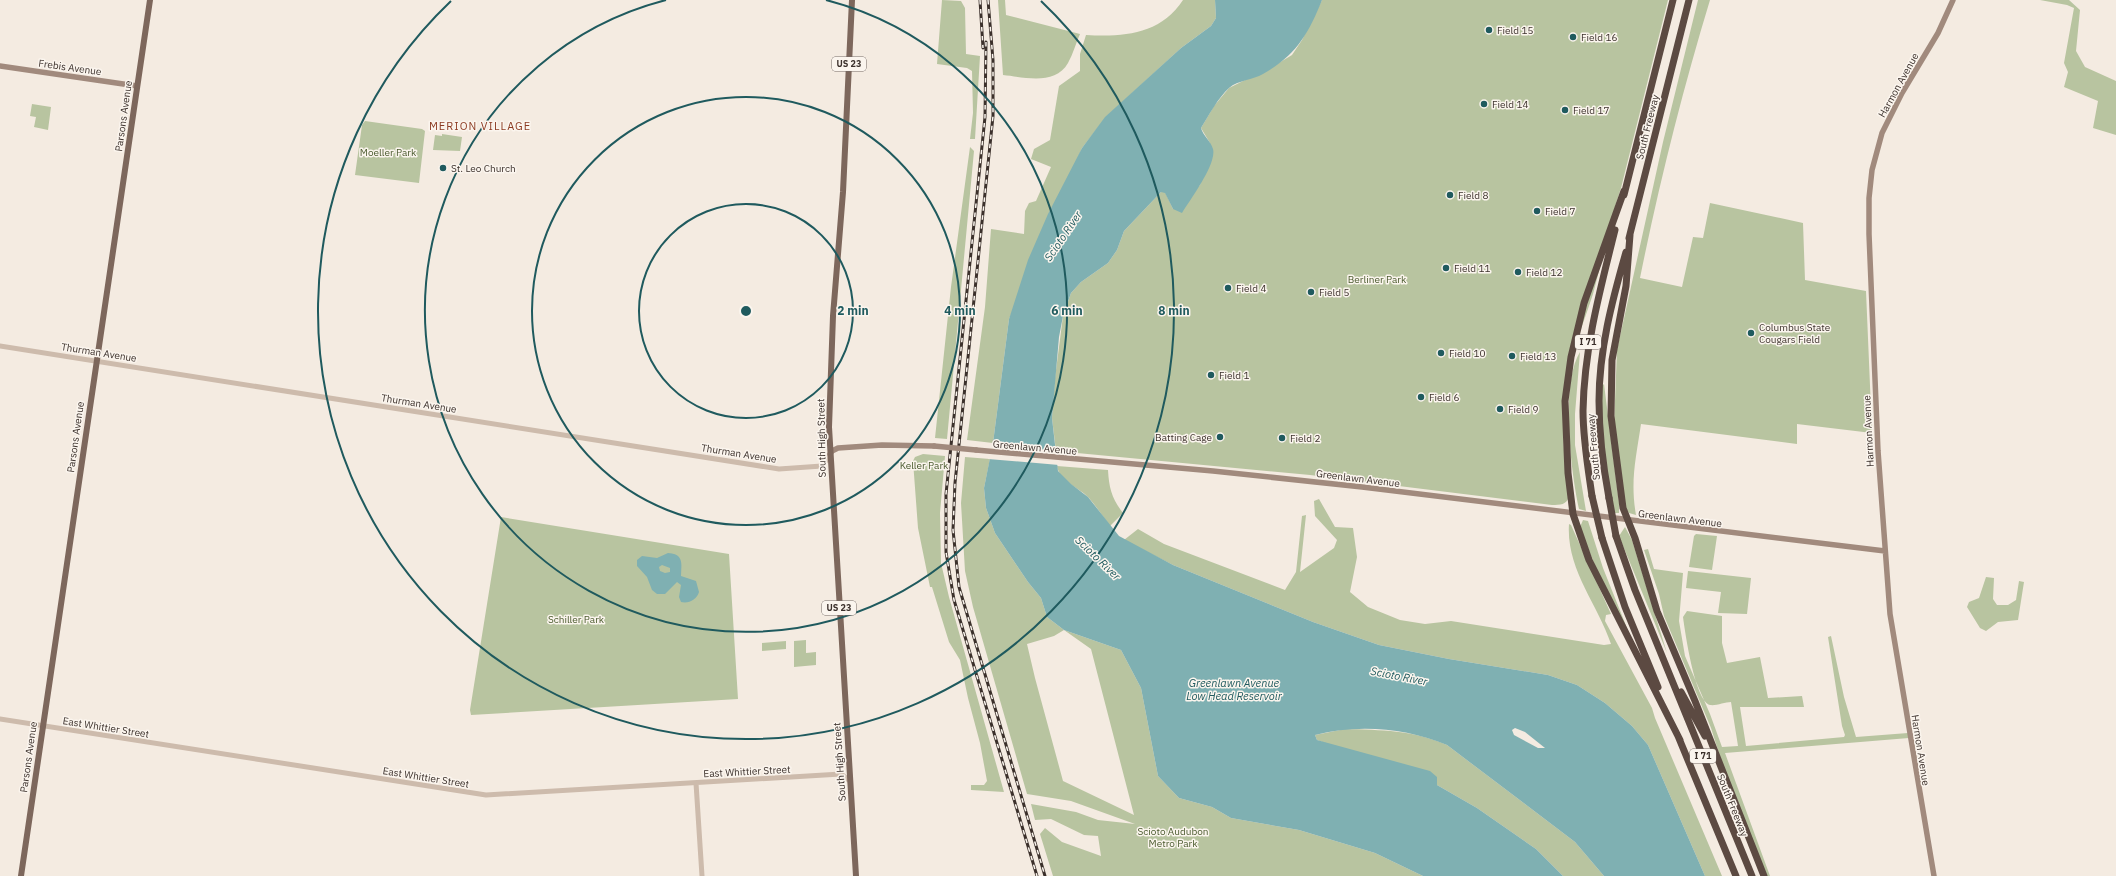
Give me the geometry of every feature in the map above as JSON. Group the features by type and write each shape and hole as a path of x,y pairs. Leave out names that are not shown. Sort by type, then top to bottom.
{"highway":[{"name":"South Freeway","path":"1673,0 1594,311 1585,370 1583,412 1592,496 1602,538 1625,608 1736,876"},
{"name":"South Freeway","path":"1689,0 1609,313 1601,371 1600,429 1609,498 1616,536 1664,663 1752,876"},
{"path":"1624,191 1576,329 1567,377 1565,431 1573,514 1589,560 1680,740"},
{"path":"1630,235 1626,286 1612,360 1610,416 1623,508 1657,611 1696,701 1715,755 1764,876"},
{"path":"1664,663 1715,755"}],"main road":[{"name":"Parsons Avenue","path":"21,876 150,0"},
{"name":"South High Street","path":"852,0 843,192 833,316 829,427 856,876"},
{"name":"Harmon Avenue","path":"1934,876 1893,633 1885,551 1878,451 1868,234 1871,177 1882,133 1891,113 1932,43 1953,0"},
{"name":"Frebis Avenue","path":"0,66 137,86"},
{"name":"Greenlawn Avenue","path":"830,455 834,449 843,448 907,445 934,446 1215,471 1885,551"}],"street":[{"name":"Thurman Avenue","path":"0,346 779,468 822,466 830,455"},
{"name":"East Whittier Street","path":"0,719 486,796 841,774 850,781"},
{"path":"696,783 702,876"}],"green space":[{"path":"942,0 961,1 965,8 966,54 980,56 975,139 970,139 973,113 972,71 967,68 937,64"},
{"path":"998,0 1005,0 1006,15 1080,34 1070,60 1062,70 1055,75 1038,78 1003,75"},
{"path":"1183,0 1215,0 1216,18 1211,26 1181,48 1106,117 1082,148 1009,319 993,443 967,440 985,307 991,229 1024,234 1025,211 1029,203 1036,201 1051,167 1031,159 1034,149 1050,140 1059,86 1080,71 1080,54 1086,35 1100,36 1127,34 1152,27 1163,21 1174,12"},
{"name":"Berliner Park","path":"1322,0 1668,0 1593,294 1576,344 1567,377 1563,428 1569,496 1567,501 1563,504 1552,505 1310,475 1056,451 1052,418 1055,378 1063,316 1071,293 1081,282 1108,263 1117,250 1124,231 1161,192 1165,192 1173,209 1200,185 1210,143 1201,128 1214,106 1229,88 1292,55 1302,40"},
{"path":"1698,0 1710,0 1672,138 1640,278 1682,287 1693,237 1703,238 1710,203 1803,223 1805,280 1866,291 1872,433 1797,424 1797,444 1641,424 1634,480 1634,503 1636,515 1629,513 1625,507 1614,426 1617,350 1663,142"},
{"path":"2040,0 2069,0 2080,10 2076,51 2085,67 2116,81 2116,135 2093,128 2098,101 2064,87 2068,72 2064,63 2074,8 2067,5"},
{"path":"32,104 51,107 48,130 34,127 36,117 30,116"},
{"name":"Moeller Park","path":"365,121 422,129 425,131 419,183 355,175 362,125"},
{"path":"442,134 462,137 460,151 433,150 435,135 442,136"},
{"path":"970,147 974,151 947,439 935,438 951,287"},
{"path":"1580,352 1575,414 1575,445 1586,511 1579,509 1573,474 1569,429 1570,385 1574,366"},
{"path":"1604,384 1619,513 1612,513 1605,465 1602,434 1602,386"},
{"name":"Keller Park","path":"923,454 945,456 940,513 941,563 949,597 1004,792 971,790 971,785 984,785 987,781 980,743 960,660 949,642 932,587 930,587 918,528 913,461 915,457"},
{"name":"Scioto Audubon Metro Park","path":"965,457 990,459 984,488 986,508 995,533 1028,582 1041,598 1047,617 1064,630 1121,650 1141,688 1158,776 1179,798 1212,807 1231,818 1299,830 1375,853 1423,876 1053,876 1040,834 1045,828 1062,842 1101,856 1098,836 1084,835 1051,819 1035,820 1031,804 1076,812 1098,820 1135,824 1071,801 1027,794 973,607 965,571 961,503","holes":["1064,630 1091,649 1134,815 1063,781 1027,644 1054,636"]},
{"path":"1057,466 1108,470 1112,493 1116,503 1123,513 1110,526 1089,498 1062,476"},
{"path":"1319,499 1335,527 1353,528 1357,557 1350,592 1368,607 1400,620 1425,624 1451,621 1604,645 1611,644 1577,571 1569,540 1569,524 1571,525 1611,614 1606,615 1605,621 1652,708 1722,876 1705,876 1648,745 1632,726 1605,703 1577,685 1548,675 1449,659 1379,645 1313,622 1173,565 1124,540 1138,529 1164,544 1285,590 1296,572 1302,516 1306,515 1300,572 1334,548 1337,540 1315,516 1314,501"},
{"name":"Schiller Park","path":"501,517 729,554 738,699 471,715 470,710"},
{"path":"1583,520 1588,521 1603,568 1631,638 1598,574 1580,527"},
{"path":"1625,527 1632,540 1667,653 1619,536"},
{"path":"1696,534 1717,536 1712,570 1689,567 1694,536"},
{"path":"1648,549 1654,569 1683,573 1679,621 1685,656 1697,684 1688,650 1683,617 1687,611 1722,616 1722,643 1727,663 1760,657 1768,698 1802,696 1804,707 1740,707 1746,746 1844,737 1845,735 1842,726 1828,637 1831,636 1844,697 1856,737 1908,733 1909,738 1725,753 1770,876 1762,876 1736,807 1711,728 1664,616 1659,594 1644,550","holes":["1703,697 1710,705 1731,702 1738,746 1722,747"]},
{"path":"1688,571 1751,578 1747,614 1718,613 1721,592 1686,588"},
{"path":"1986,577 1994,578 1993,599 1997,605 2008,605 2016,600 2019,581 2024,582 2018,620 1998,622 1986,631 1980,628 1967,607 1969,602 1979,598"},
{"path":"806,640 806,653 816,652 816,665 794,667 794,641"},
{"path":"786,641 786,649 762,651 762,643"},
{"path":"1345,729 1397,732 1422,736 1447,745 1575,842 1604,876 1563,876 1536,849 1477,808 1437,785 1317,740 1315,735"}],"water":[{"path":"1215,0 1322,0 1306,34 1300,43 1284,59 1263,74 1233,85 1225,92 1214,107 1201,128 1203,134 1211,143 1213,149 1211,164 1202,182 1182,213 1173,209 1165,193 1161,192 1124,231 1117,250 1108,263 1081,282 1071,293 1063,316 1059,337 1052,418 1058,471 1071,484 1088,497 1119,536 1173,565 1313,622 1379,645 1449,659 1548,675 1577,685 1605,703 1632,726 1648,745 1705,876 1604,876 1575,842 1447,745 1431,739 1399,731 1365,729 1315,735 1317,740 1430,771 1437,777 1437,785 1477,808 1536,849 1563,876 1423,876 1375,853 1299,830 1231,818 1212,807 1179,798 1158,776 1141,688 1121,650 1064,630 1047,617 1041,598 1028,582 995,533 986,508 984,488 993,443 1009,319 1028,260 1048,214 1082,148 1105,117 1181,48 1211,26 1216,18","holes":["1515,728 1525,732 1545,748 1538,748 1514,735 1512,730"]},
{"path":"668,553 677,555 680,558 681,576 696,581 699,592 695,599 690,602 681,602 679,597 681,585 677,582 665,594 657,594 652,590 647,577 637,566 637,560 642,556 657,558","holes":["662,565 670,568 670,572 665,573 660,571 659,567"]}],"pier":[{"path":"991,444 1058,451 1059,465 988,459"}],"railway":[{"path":"980,0 983,48"},
{"path":"988,0 993,60 993,116 955,483 953,530 959,587 1045,876"},
{"path":"986,42 985,117 946,494 946,552 954,600 1037,876"}],"place":[{"name":"Field 15","path":"1489,30"},
{"name":"Field 16","path":"1573,37"},
{"name":"Field 14","path":"1484,104"},
{"name":"Field 17","path":"1565,110"},
{"name":"St. Leo Church","path":"443,168"},
{"name":"Field 8","path":"1450,195"},
{"name":"Field 7","path":"1537,211"},
{"name":"Field 11","path":"1446,268"},
{"name":"Field 12","path":"1518,272"},
{"name":"Field 4","path":"1228,288"},
{"name":"Field 5","path":"1311,292"},
{"name":"Columbus State Cougars Field","path":"1751,333"},
{"name":"Field 10","path":"1441,353"},
{"name":"Field 13","path":"1512,356"},
{"name":"Field 1","path":"1211,375"},
{"name":"Field 6","path":"1421,397"},
{"name":"Field 9","path":"1500,409"},
{"name":"Batting Cage","path":"1220,437"},
{"name":"Field 2","path":"1282,438"}],"district":[{"name":"MERION VILLAGE","path":"480,126"}],"water label":[{"name":"Scioto River","path":"1063,236"},
{"name":"Scioto River","path":"1098,558"},
{"name":"Scioto River","path":"1399,676"},
{"name":"Greenlawn Avenue Low Head Reservoir","path":"1234,689"}]}
